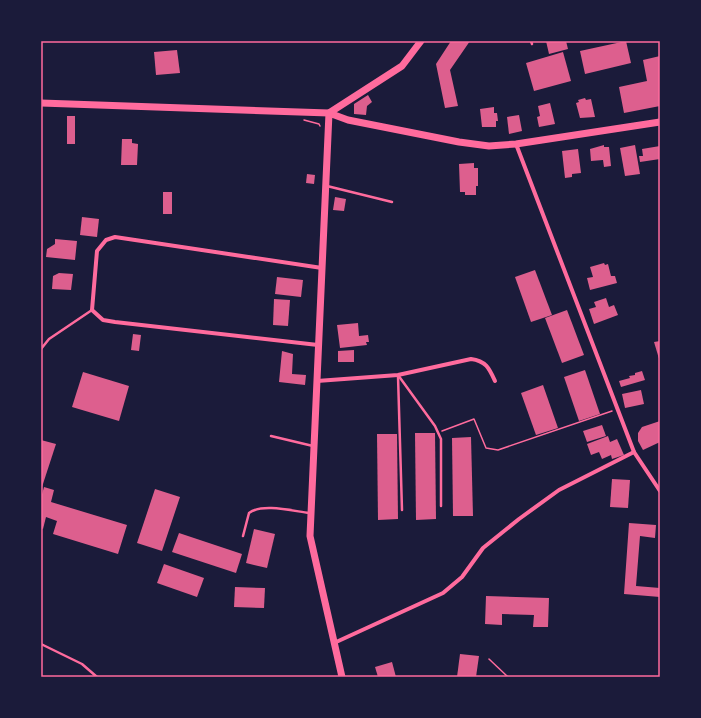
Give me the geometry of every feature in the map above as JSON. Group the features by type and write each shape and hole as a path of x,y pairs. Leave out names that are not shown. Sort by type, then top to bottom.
{"street":[{"path":"329,114 395,71 408,60 421,41"},
{"path":"41,103 329,114 355,121 473,145 489,146 516,144 660,122"},
{"path":"329,114 327,186 310,513 312,546 342,677"},
{"path":"516,144 634,452 660,491"},
{"path":"318,345 115,322 103,320 92,310 97,251 106,240 115,237 322,268"},
{"path":"317,381 398,375 471,359 480,360 487,364 495,381"},
{"path":"334,643 443,593 462,577 483,548 519,519 559,490 634,452"}],"lane":[{"path":"327,186 392,202"},
{"path":"41,349 49,339 92,310"},
{"path":"398,375 438,432 441,439 441,506"},
{"path":"398,375 402,510"},
{"path":"271,436 314,446"},
{"path":"243,536 249,513 254,509 262,508 310,513"},
{"path":"41,644 82,664 97,677"}],"path":[{"path":"302,113 303,120 319,124 324,131 329,131"},
{"path":"438,432 474,419 486,448 498,450 618,409"},
{"path":"489,659 508,677"}],"building":[{"path":"451,41 470,41 450,70 458,106 445,108 436,64"},
{"path":"546,41 566,41 568,49 549,54"},
{"path":"626,41 631,63 585,74 580,51"},
{"path":"177,50 180,73 156,75 154,52"},
{"path":"563,52 571,81 534,91 526,63"},
{"path":"660,56 660,106 624,113 619,87 647,81 643,60"},
{"path":"368,95 372,102 367,106 366,115 354,114 354,104"},
{"path":"585,98 586,100 591,99 595,117 580,118 576,103 579,102 578,100"},
{"path":"550,103 555,124 539,127 537,117 540,116 538,106"},
{"path":"494,107 494,113 497,113 498,121 496,121 496,127 482,127 480,109"},
{"path":"519,115 522,131 509,134 507,117"},
{"path":"67,116 75,116 75,144 67,144"},
{"path":"122,139 132,139 132,143 138,144 137,165 121,165"},
{"path":"604,145 604,147 609,147 611,166 604,167 603,160 591,161 590,149"},
{"path":"635,145 640,174 625,176 620,148"},
{"path":"660,146 660,159 640,162 639,156 643,156 642,149"},
{"path":"578,149 581,173 572,174 572,177 565,178 562,151"},
{"path":"474,163 474,168 478,168 478,186 476,186 476,195 465,195 465,192 460,192 459,164"},
{"path":"307,174 315,175 314,184 306,183"},
{"path":"163,192 172,192 172,214 163,214"},
{"path":"335,197 346,199 344,211 333,210"},
{"path":"82,217 99,219 97,237 80,235"},
{"path":"55,239 77,241 75,260 46,257 47,249 55,244"},
{"path":"604,263 605,265 608,264 611,276 615,276 617,283 590,290 587,278 593,277 590,267"},
{"path":"535,270 552,315 531,322 515,277"},
{"path":"59,273 73,274 71,290 52,289 53,276"},
{"path":"277,277 303,280 301,297 275,294"},
{"path":"606,298 609,307 614,305 618,315 594,324 589,309 596,307 594,302"},
{"path":"274,299 290,300 288,326 273,325"},
{"path":"567,310 584,355 562,363 545,318"},
{"path":"358,323 359,336 368,335 369,342 366,342 367,345 340,348 337,325"},
{"path":"133,334 141,335 139,351 131,350"},
{"path":"660,341 660,362 654,342"},
{"path":"354,350 354,362 338,362 338,351"},
{"path":"282,351 293,354 292,374 306,375 305,385 279,382"},
{"path":"585,370 600,414 579,421 564,377"},
{"path":"642,371 645,380 621,387 619,381 630,378 629,376 635,375 635,373"},
{"path":"83,372 129,386 119,421 72,407"},
{"path":"543,385 558,428 536,435 521,393"},
{"path":"641,390 644,404 625,408 622,394"},
{"path":"660,421 660,442 643,450 638,441 638,433 642,427"},
{"path":"602,425 606,436 587,442 583,431"},
{"path":"415,433 435,433 436,519 416,520"},
{"path":"377,434 397,434 398,519 378,520"},
{"path":"608,436 610,442 617,439 624,455 612,459 611,455 602,459 599,452 591,455 587,444"},
{"path":"471,437 473,516 453,516 452,438"},
{"path":"41,440 56,444 41,490"},
{"path":"612,479 630,480 628,508 610,507"},
{"path":"44,487 54,490 51,502 127,525 118,554 53,534 57,521 46,517 43,529 41,528 41,498"},
{"path":"155,489 180,497 162,551 137,543"},
{"path":"629,523 656,525 655,538 640,536 636,586 660,588 660,597 624,594"},
{"path":"254,529 275,534 267,568 246,563"},
{"path":"179,533 242,554 236,573 172,552"},
{"path":"164,564 204,578 197,597 157,583"},
{"path":"235,587 265,588 264,608 234,607"},
{"path":"486,596 549,598 548,627 533,627 534,615 502,614 502,625 485,624"},
{"path":"460,654 479,656 476,677 457,677"},
{"path":"392,662 396,677 378,677 375,667"}]}
